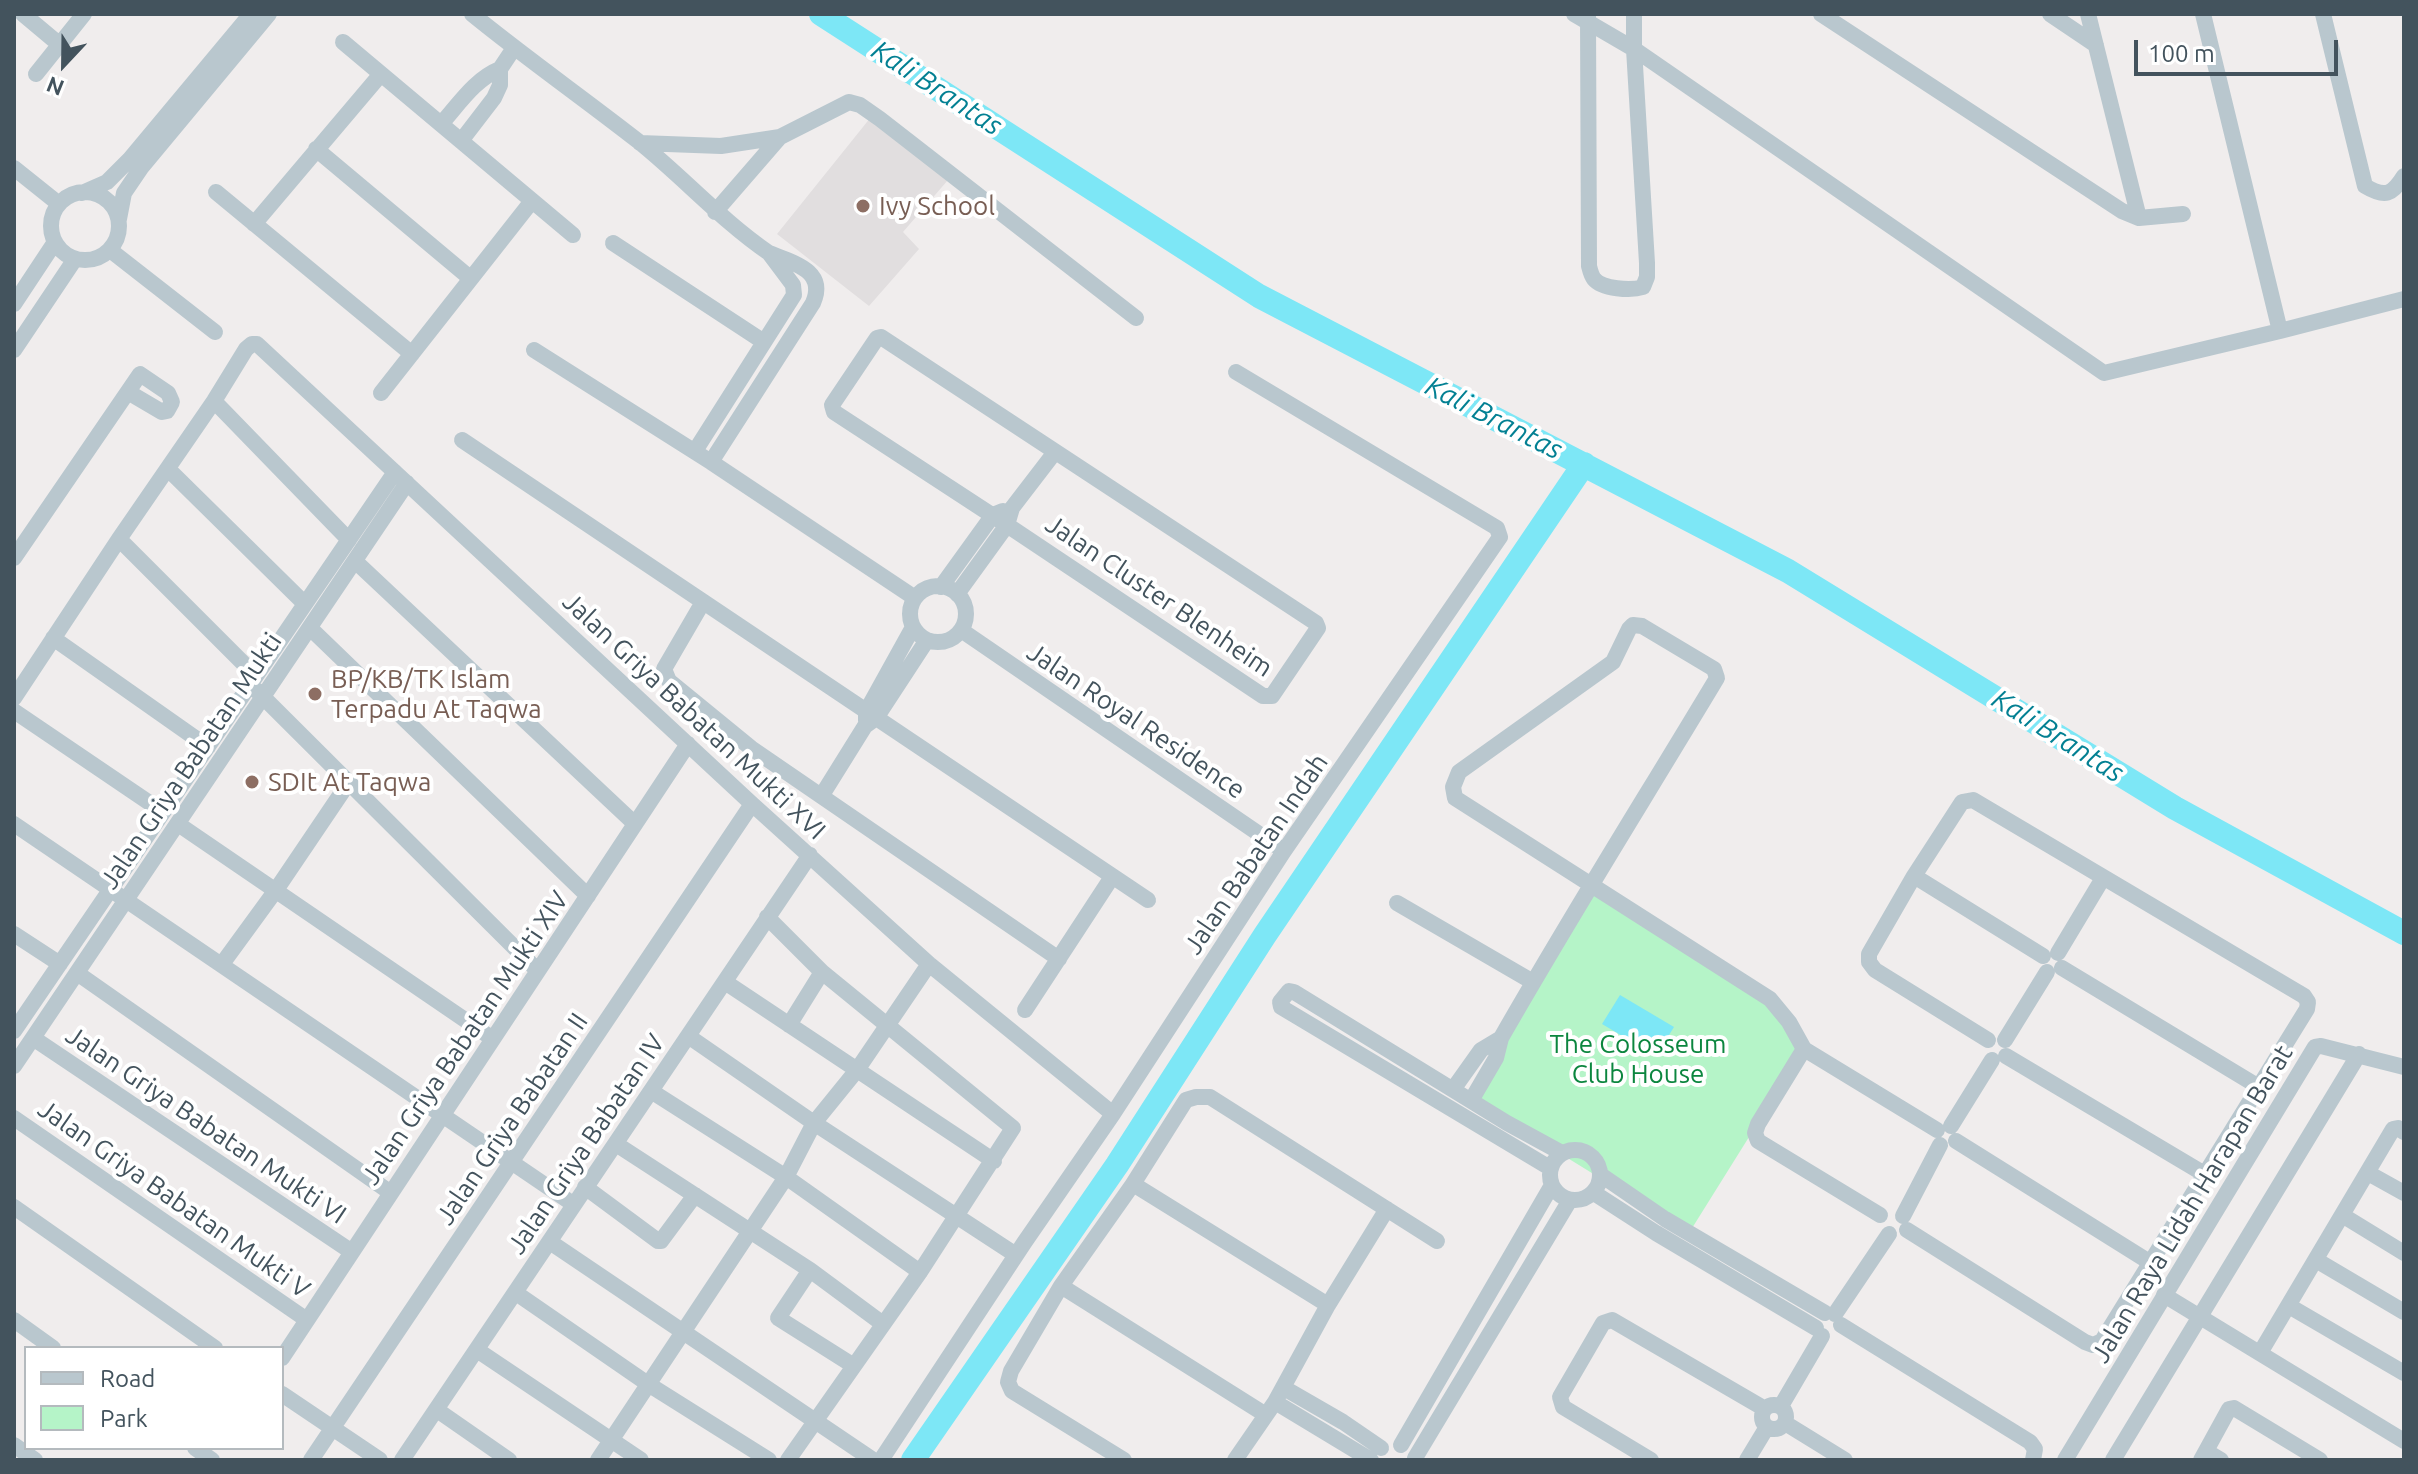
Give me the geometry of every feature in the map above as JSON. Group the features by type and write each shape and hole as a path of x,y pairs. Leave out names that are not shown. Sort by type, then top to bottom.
{"street":[{"path":"23,14 60,45"},
{"path":"36,74 84,14"},
{"path":"251,14 130,159 107,182 66,198 59,204 51,223 55,242 61,250 75,259 88,260 110,250 117,241 124,193 141,168 269,14"},
{"path":"472,14 640,143 715,212 761,247 810,273 816,281 818,291 813,303 711,462"},
{"path":"1583,17 1589,266 1592,277 1601,285 1636,290 1643,287 1647,263 1634,14"},
{"path":"1821,14 2122,211 2139,218 2183,214"},
{"path":"2050,14 2096,45"},
{"path":"2088,14 2139,218"},
{"path":"2203,14 2280,331"},
{"path":"2323,14 2365,186 2387,194 2397,188 2404,176"},
{"path":"1583,17 2104,373 2404,299"},
{"path":"343,42 573,235"},
{"path":"441,124 475,85 500,69 514,48"},
{"path":"461,141 494,98 500,85 500,69"},
{"path":"254,224 381,74"},
{"path":"640,143 721,146 780,137 842,104 860,105 1136,318"},
{"path":"715,212 780,137"},
{"path":"316,149 470,278"},
{"path":"14,168 59,204"},
{"path":"216,192 412,354"},
{"path":"82,193 101,196 119,219"},
{"path":"381,393 532,201"},
{"path":"14,304 55,242"},
{"path":"613,243 764,342"},
{"path":"695,451 791,302 795,289 761,247"},
{"path":"110,250 215,332"},
{"path":"14,350 75,259"},
{"name":"Jalan Cluster Blenheim","path":"877,338 885,338 1055,452 1316,623 1318,628 1272,696 1263,696 1004,516 832,409 832,405 877,338"},
{"name":"Jalan Griya Babatan Mukti XVI","path":"214,401 246,349 252,344 262,346 752,804 929,964 1113,1114"},
{"path":"534,350 695,451 915,598"},
{"name":"Jalan Babatan Indah","path":"881,1460 1113,1114 1284,851 1500,537 1497,528 1236,372"},
{"path":"14,558 128,392"},
{"path":"14,698 214,401 349,540"},
{"path":"462,440 703,602 869,719 1148,900"},
{"name":"Jalan Cluster Blenheim","path":"941,587 1055,452"},
{"path":"168,469 305,604"},
{"name":"Jalan Griya Babatan Mukti","path":"15,1029 349,540 401,478"},
{"name":"Jalan Griya Babatan Mukti","path":"14,1066 355,561 401,478"},
{"name":"Jalan Cluster Blenheim","path":"957,594 1004,516"},
{"path":"119,539 253,680 263,698 538,971"},
{"path":"355,561 635,824"},
{"path":"869,719 912,629 909,612 915,598 927,587 941,587 957,594 965,605 966,618 961,630 951,639 938,642 927,640 912,629"},
{"path":"703,602 664,669 664,675 751,748 1059,959"},
{"path":"1472,1099 1496,1058 1501,1038 1533,982 1593,885 1717,678 1714,669 1642,626 1633,625 1629,629 1613,662 1459,772 1453,787 1455,798 1593,885 1770,999 1789,1022 1804,1049 2151,1263"},
{"path":"310,628 588,896"},
{"name":"Jalan Royal Residence","path":"961,630 1284,851"},
{"path":"53,638 208,747"},
{"path":"822,795 869,719 927,640"},
{"path":"14,711 163,812"},
{"name":"Jalan Griya Babatan Mukti XIV","path":"284,1355 688,744"},
{"path":"222,964 349,782"},
{"path":"1905,1223 2093,1345 2102,1341 2206,1175 2307,1009 2308,1002 2304,996 1973,800 1966,799 1914,876 1869,954 1869,962 1875,970 1988,1040 1985,1051 2001,1052 2206,1175"},
{"name":"Jalan Griya Babatan II","path":"311,1460 752,804"},
{"path":"14,824 573,1204"},
{"path":"178,824 493,1039"},
{"name":"Jalan Griya Babatan IV","path":"402,1460 810,855"},
{"path":"1914,876 2259,1087"},
{"path":"1025,1010 1112,877"},
{"path":"1651,1460 1563,1407 1560,1402 1603,1323 1612,1320 1773,1408 1787,1417 1785,1423 1774,1429 1767,1427 1762,1419 1773,1408 1889,1234 1899,1236 1946,1136 2001,1052 2103,878"},
{"path":"1397,903 1533,982"},
{"path":"767,917 822,972 1013,1126 1012,1134 920,1272 788,1460"},
{"path":"14,934 60,964"},
{"path":"598,1460 786,1177 814,1123 857,1070 929,964"},
{"path":"789,1025 822,972"},
{"path":"77,973 391,1193"},
{"path":"725,982 994,1161"},
{"path":"1401,1445 1551,1176 1562,1153 1572,1149 1583,1150 1593,1156 1599,1165 1601,1175 1594,1193 1579,1200 1570,1200 1556,1192 1551,1176 1498,1138 1281,1007 1280,1002 1289,991 1294,992 1507,1123 1562,1153"},
{"path":"688,1036 1016,1255"},
{"name":"Jalan Griya Babatan Mukti VI","path":"33,1038 352,1252"},
{"path":"1454,1088 1481,1050 1501,1038"},
{"name":"Jalan Raya Lidah Harapan Barat","path":"2065,1460 2315,1047 2359,1054"},
{"path":"1804,1049 1758,1124 1755,1133 1758,1141 1880,1215"},
{"path":"2113,1460 2359,1054 2404,1067"},
{"path":"1411,1085 1422,1069"},
{"path":"651,1091 786,1177 920,1272"},
{"path":"1124,1460 1012,1391 1008,1382 1011,1371 1061,1286 1133,1184 1186,1100 1210,1097 1437,1241"},
{"name":"Jalan Griya Babatan Mukti V","path":"14,1118 307,1320"},
{"path":"1498,1138 1507,1123"},
{"path":"2260,1353 2393,1129 2404,1132"},
{"path":"616,1144 810,1270 883,1324"},
{"path":"2368,1173 2404,1193"},
{"path":"1601,1175 1660,1226 1730,1278 1828,1323"},
{"path":"1133,1184 1328,1305"},
{"path":"585,1187 658,1241 695,1195"},
{"path":"1594,1193 1739,1263 1828,1323 2030,1442 2035,1449 2033,1460"},
{"path":"1061,1286 1275,1402 1355,1429 1375,1456 1388,1445 1401,1445 1410,1450 1416,1459 1570,1200"},
{"path":"14,1207 212,1346"},
{"path":"1235,1460 1275,1402 1328,1305 1387,1209"},
{"path":"2342,1215 2404,1253"},
{"path":"550,1242 873,1460"},
{"path":"2316,1260 2404,1312"},
{"path":"1730,1278 1739,1263"},
{"path":"810,1270 778,1318 854,1366"},
{"path":"516,1293 648,1384 769,1460"},
{"path":"2164,1295 2404,1441"},
{"path":"2289,1306 2404,1373"},
{"path":"14,1320 50,1346"},
{"path":"477,1350 641,1460"},
{"path":"284,1395 380,1460"},
{"path":"2209,1457 2229,1409 2234,1408 2320,1460"},
{"path":"437,1410 509,1460"},
{"path":"1785,1423 1845,1460"},
{"path":"1747,1460 1767,1427"},
{"path":"14,1445 35,1460"}],"shaded area":[{"name":"Ivy School","path":"871,117 948,180 903,232 919,249 869,306 777,234"}],"green space":[{"name":"The Colosseum Club House","path":"1593,885 1770,999 1804,1049 1689,1233 1472,1099"}],"water":[{"path":"1620,995 1674,1027 1656,1056 1602,1024"}],"waterway":[{"name":"Kali Brantas","path":"821,14 1259,296 1788,571 2175,808 2404,933"},
{"path":"913,1460 1117,1165 1265,935 1584,464"}],"place":[{"name":"Ivy School","path":"863,206"},
{"name":"BP/KB/TK Islam Terpadu At Taqwa","path":"315,694"},
{"name":"SDIt At Taqwa","path":"252,782"}]}
